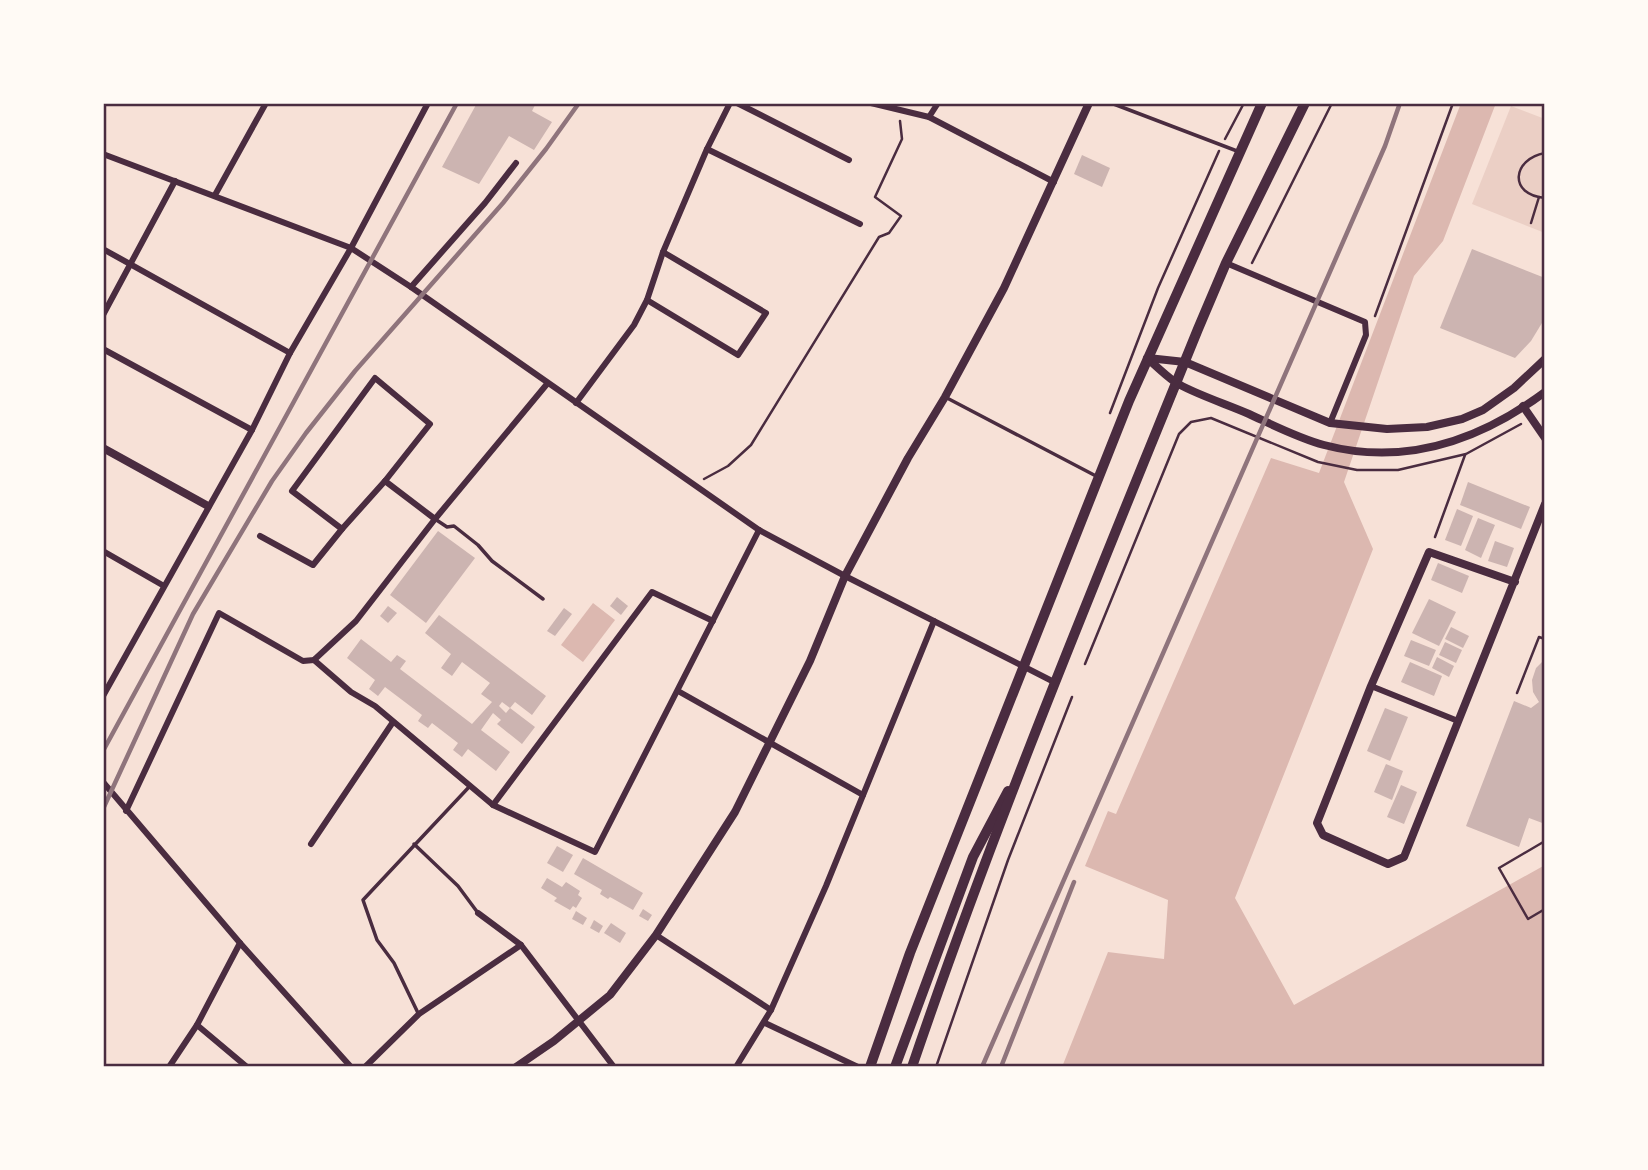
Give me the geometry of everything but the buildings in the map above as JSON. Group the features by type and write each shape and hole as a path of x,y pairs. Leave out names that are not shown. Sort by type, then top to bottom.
{"highway":[{"path":"870,1067 910,953 1147,358 1262,103"},
{"path":"912,1067 1028,751 1185,362 1226,263 1305,103"},
{"path":"895,1067 973,858 1028,751"}],"street":[{"path":"215,195 266,103"},
{"path":"103,696 252,430 290,354 351,248 428,103"},
{"path":"576,403 634,324 647,300 663,252 707,149 730,103"},
{"path":"737,103 849,160"},
{"path":"871,103 929,117 1054,182"},
{"path":"929,117 938,103"},
{"path":"516,1067 610,995 656,935 735,812 810,661 845,576 1004,288 1089,103"},
{"path":"707,149 860,224"},
{"path":"103,154 351,248 760,530 1056,683"},
{"path":"411,287 485,203 516,163"},
{"path":"103,315 175,180"},
{"path":"103,249 290,354"},
{"path":"647,300 738,355 766,313 663,252"},
{"path":"1226,263 1365,322 1366,335 1330,423"},
{"path":"103,349 252,430"},
{"path":"1147,358 1185,362 1330,423 1387,429 1427,427 1462,419 1483,410 1514,388 1545,359"},
{"path":"1147,358 1177,383 1301,437 1361,452 1409,452 1444,444 1476,431 1545,392"},
{"path":"260,536 313,565 430,424 375,378 292,491 342,529"},
{"path":"127,811 219,613 303,661 314,660 356,621 435,519 547,384"},
{"path":"1523,406 1545,438"},
{"path":"103,448 208,506"},
{"path":"385,481 435,519"},
{"path":"1515,582 1429,552 1371,686 1317,822 1323,835 1388,864 1404,857 1515,582 1545,504"},
{"path":"314,660 351,692 375,706 493,805 595,852 760,530"},
{"path":"103,551 164,586"},
{"path":"493,805 652,592 713,621"},
{"path":"736,1067 771,1010 826,886 934,621"},
{"path":"1371,686 1458,721"},
{"path":"677,691 863,795"},
{"path":"311,844 393,722"},
{"path":"103,782 240,943 351,1067"},
{"path":"478,914 522,945 614,1067"},
{"path":"656,935 771,1010"},
{"path":"169,1067 197,1025 240,943"},
{"path":"365,1067 419,1014 522,945"},
{"path":"765,1023 854,1066"},
{"path":"197,1025 247,1067"}],"lane":[{"path":"1111,103 1239,151"},
{"path":"945,397 1099,477"},
{"path":"435,519 447,527 453,526 478,545 492,561 543,599"},
{"path":"419,1014 394,962 377,940 363,900 469,787"},
{"path":"414,844 458,886 478,914"}],"path":[{"path":"1109,415 1157,288 1244,103"},
{"path":"1252,263 1332,103"},
{"path":"1375,316 1453,103"},
{"path":"691,482 704,480 728,466 751,445 880,237 890,233 901,216 875,197 902,139 902,127 890,107"},
{"path":"1545,153 1533,155 1524,161 1519,177 1524,192 1545,198"},
{"path":"1531,223 1539,197"},
{"path":"1085,664 1179,434 1186,425 1199,419 1211,418 1318,461 1357,470"},
{"path":"1436,537 1466,454"},
{"path":"1517,693 1539,637 1545,639"},
{"path":"936,1067 1013,847 1072,697"},
{"path":"1545,841 1499,868 1528,919 1545,909"}],"shaded area":[{"path":"1461,103 1496,103 1443,241 1414,276 1344,482 1373,549 1235,898 1294,1005 1545,865 1545,1067 1062,1067 1108,952 1164,959 1168,900 1085,866 1108,811 1116,814 1271,458 1319,473"},
{"path":"1511,106 1545,119 1545,233 1472,204"},
{"path":"593,603 615,620 583,662 561,645"}],"railway":[{"path":"103,751 457,103"},
{"path":"103,809 193,614 272,481 355,371 503,203 579,103"},
{"path":"982,1067 1385,146 1400,103"},
{"path":"1001,1067 1074,882"}]}
